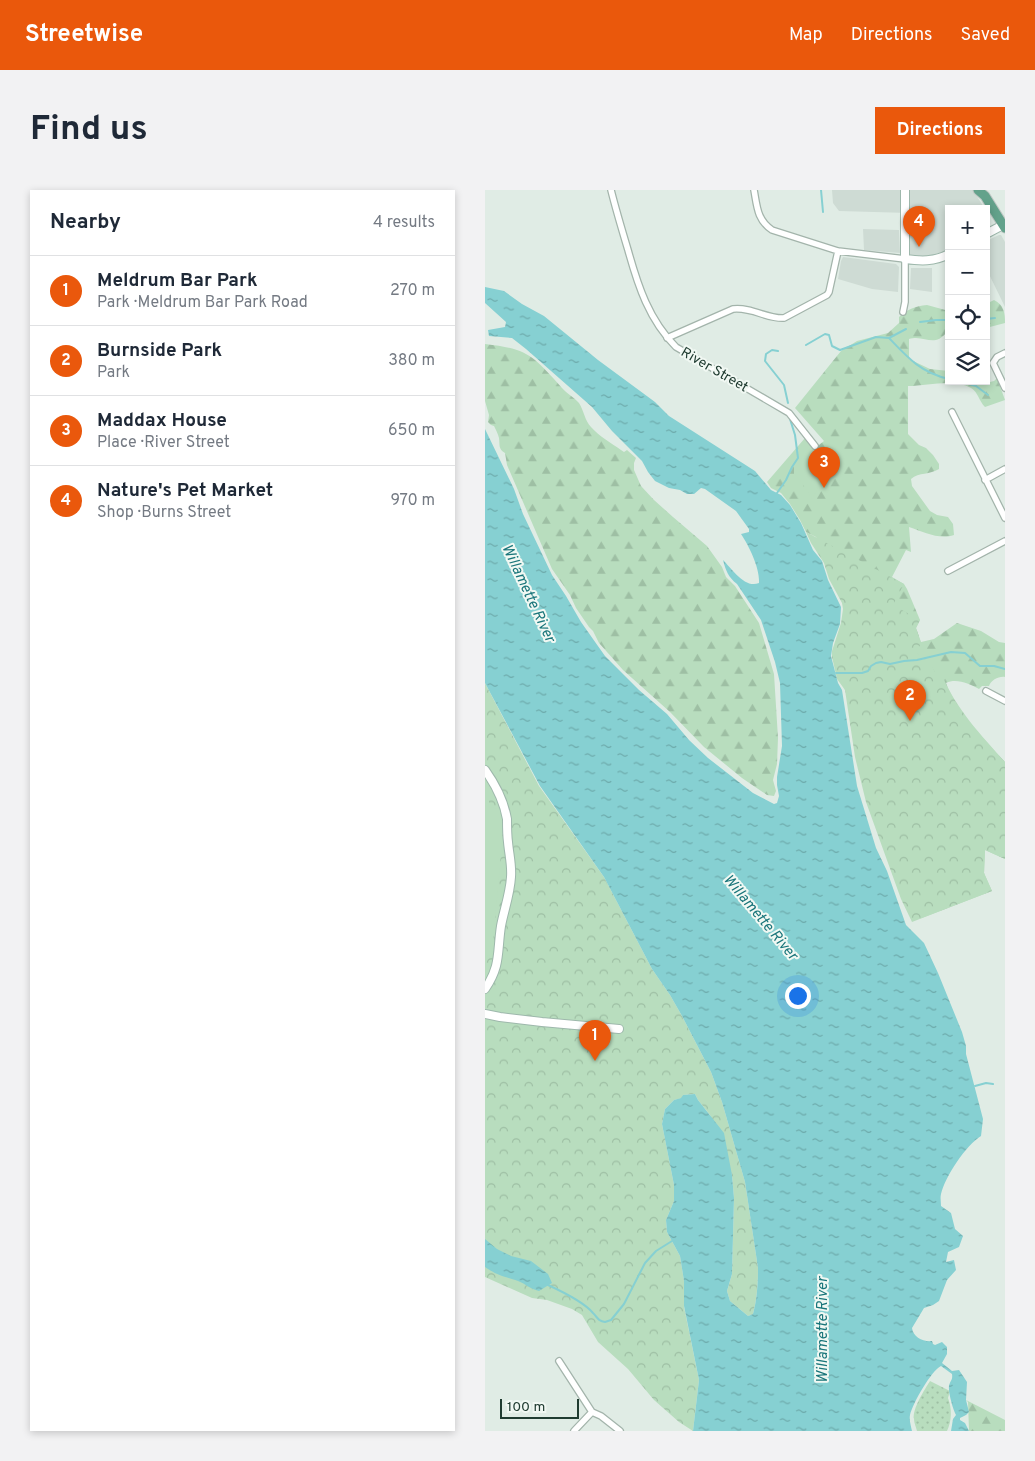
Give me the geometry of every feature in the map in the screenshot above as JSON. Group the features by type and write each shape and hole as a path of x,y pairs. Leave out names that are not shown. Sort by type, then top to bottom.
{"main road":[{"path":"982,192 1004,227"}],"street":[{"name":"River Street","path":"611,190 636,278 651,315 667,338 676,347 789,413 815,446"},
{"path":"754,190 760,217 771,230 838,251 917,261 931,260 945,255"},
{"path":"903,312 905,302 905,190"},
{"path":"990,232 1004,227"},
{"path":"667,338 733,309 742,308 777,318 784,318 827,295 838,251"},
{"path":"1005,353 993,361 1005,388"},
{"path":"951,412 1005,518"},
{"path":"985,480 1005,469"},
{"path":"948,571 1005,541"},
{"path":"986,691 1005,701"},
{"path":"485,770 499,795 507,819 511,876 501,928 497,967 485,989"},
{"path":"485,1014 532,1021 619,1029"},
{"path":"559,1361 592,1412 601,1416 620,1431"},
{"path":"574,1431 592,1412"}],"shaded area":[{"path":"832,190 973,190 982,205 945,205 945,252 930,257 908,256 909,213 839,211 833,203"},
{"path":"863,229 899,230 900,253 864,250"},
{"path":"1001,235 1005,242 1005,307 990,276 990,239"},
{"path":"843,257 896,264 899,267 898,292 872,289 838,279"},
{"path":"911,268 932,268 932,292 910,289"}],"green space":[{"path":"994,300 1000,304 1005,316 1005,323 990,327 990,302"},
{"path":"927,305 945,310 945,334 937,340 909,339 909,359 930,369 945,371 945,383 908,386 908,434 919,445 926,448 939,464 939,469 936,471 917,475 911,479 912,486 930,511 937,515 948,517 953,524 954,535 937,536 909,527 911,552 906,550 892,577 904,584 907,589 920,620 916,628 921,642 934,639 957,623 981,631 999,642 1005,643 1005,677 995,679 989,686 982,686 979,689 959,681 946,683 964,714 1005,762 1005,859 985,850 984,873 992,891 919,919 853,614 816,537 806,532 790,504 781,493 771,488 767,482 805,438 815,448 824,441 795,408 841,351 857,341 888,333 899,323 899,317 915,307"},
{"path":"485,344 512,348 536,361 579,403 587,422 594,430 624,452 627,450 636,458 634,470 641,486 654,500 707,546 722,567 726,577 735,586 759,623 774,674 778,738 777,764 773,780 776,791 774,796 767,795 742,778 704,747 670,712 623,670 599,643 593,631 576,608 570,595 552,569 507,465 505,453 500,448 497,432 494,426 488,422 489,415 485,401"},
{"path":"997,378 1005,400 985,407 971,388 964,385 990,385 990,382"},
{"path":"805,441 818,457 824,477 812,499 794,474 794,455"},
{"path":"806,532 904,584 893,605 920,620 916,628 921,643 916,653 929,660 935,672 942,675 954,699 978,732 1005,762 1005,859 985,850 984,873 992,891 912,922 901,899 866,802 855,757 845,690 837,679 832,657 832,651 841,623 842,603 829,579 824,563"},
{"path":"485,683 539,786 604,877 652,969 682,1016 711,1072 722,1102 745,1182 758,1268 753,1314 748,1316 730,1301 727,1291 732,1274 734,1198 732,1175 710,1115 695,1094 683,1095 682,1098 674,1100 665,1109 662,1124 674,1185 674,1201 666,1220 667,1232 680,1256 684,1281 684,1307 699,1380 693,1431 679,1422 654,1400 628,1369 598,1342 582,1315 572,1309 547,1300 532,1298 485,1277"},
{"path":"485,779 489,788 489,807 500,809 503,827 492,953 485,958"},
{"path":"930,1381 950,1391 948,1398 951,1419 947,1431 917,1431 914,1420 915,1410 919,1399"},
{"path":"966,1400 1005,1420 1005,1431 969,1431 968,1402"}],"water":[{"name":"Willamette River","path":"485,287 504,291 544,316 598,360 655,402 669,416 755,471 771,490 781,495 790,505 801,523 813,550 822,561 828,580 841,607 840,624 833,643 831,656 838,683 842,690 857,786 876,848 887,871 906,925 924,943 962,1032 983,1119 981,1136 969,1146 957,1162 943,1187 941,1196 941,1206 951,1213 955,1229 963,1236 959,1247 948,1252 946,1262 954,1260 956,1270 947,1280 939,1301 924,1308 912,1328 914,1334 922,1340 932,1341 935,1345 942,1342 947,1347 947,1354 942,1363 952,1371 959,1370 967,1382 966,1400 969,1412 960,1420 965,1423 969,1431 951,1431 953,1419 956,1415 949,1389 952,1374 941,1366 923,1388 915,1403 910,1417 912,1431 693,1431 699,1380 684,1306 684,1281 680,1256 667,1232 666,1220 674,1201 674,1185 662,1124 665,1109 674,1100 681,1098 683,1095 695,1094 724,1133 732,1175 734,1198 732,1274 727,1291 730,1301 748,1316 753,1314 758,1268 745,1182 722,1102 711,1072 682,1016 652,969 604,877 540,786 485,683 485,429 552,575 605,656 639,690 667,714 689,740 708,758 753,793 774,804 777,803 779,796 777,777 782,746 780,683 761,620 737,584 729,576 723,560 744,581 754,584 759,583 756,564 741,534 749,532 749,529 736,511 705,489 701,488 694,494 687,494 655,481 642,461 612,431 592,407 526,349 512,338 489,336 488,330 505,327 506,322 485,303"},
{"path":"485,1239 497,1249 511,1256 531,1261 548,1274 552,1283 539,1291 518,1281 501,1276 485,1267"}],"waterway":[{"path":"821,190 823,212"},
{"path":"990,319 995,318"},
{"path":"920,322 945,320"},
{"path":"806,345 825,334 829,335 832,346 840,350 876,337 889,338 906,329"},
{"path":"889,338 922,368 945,378"},
{"path":"778,351 772,350 766,354 765,361 784,385 788,403"},
{"path":"973,385 988,395"},
{"path":"777,493 798,458 795,435 790,419"},
{"path":"836,673 862,673 868,671 876,663 890,664 951,652 965,653 980,666 994,666 1005,669"},
{"path":"975,1086 986,1083 993,1084"},
{"path":"548,1285 578,1301 601,1321 611,1320 624,1304 645,1263 656,1251 672,1241"}],"place":[{"name":"Nature's Pet Market","path":"919,247"},
{"name":"Maddax House","path":"824,488"},
{"name":"Burnside Park","path":"910,721"},
{"name":"Meldrum Bar Park","path":"595,1061"}]}
